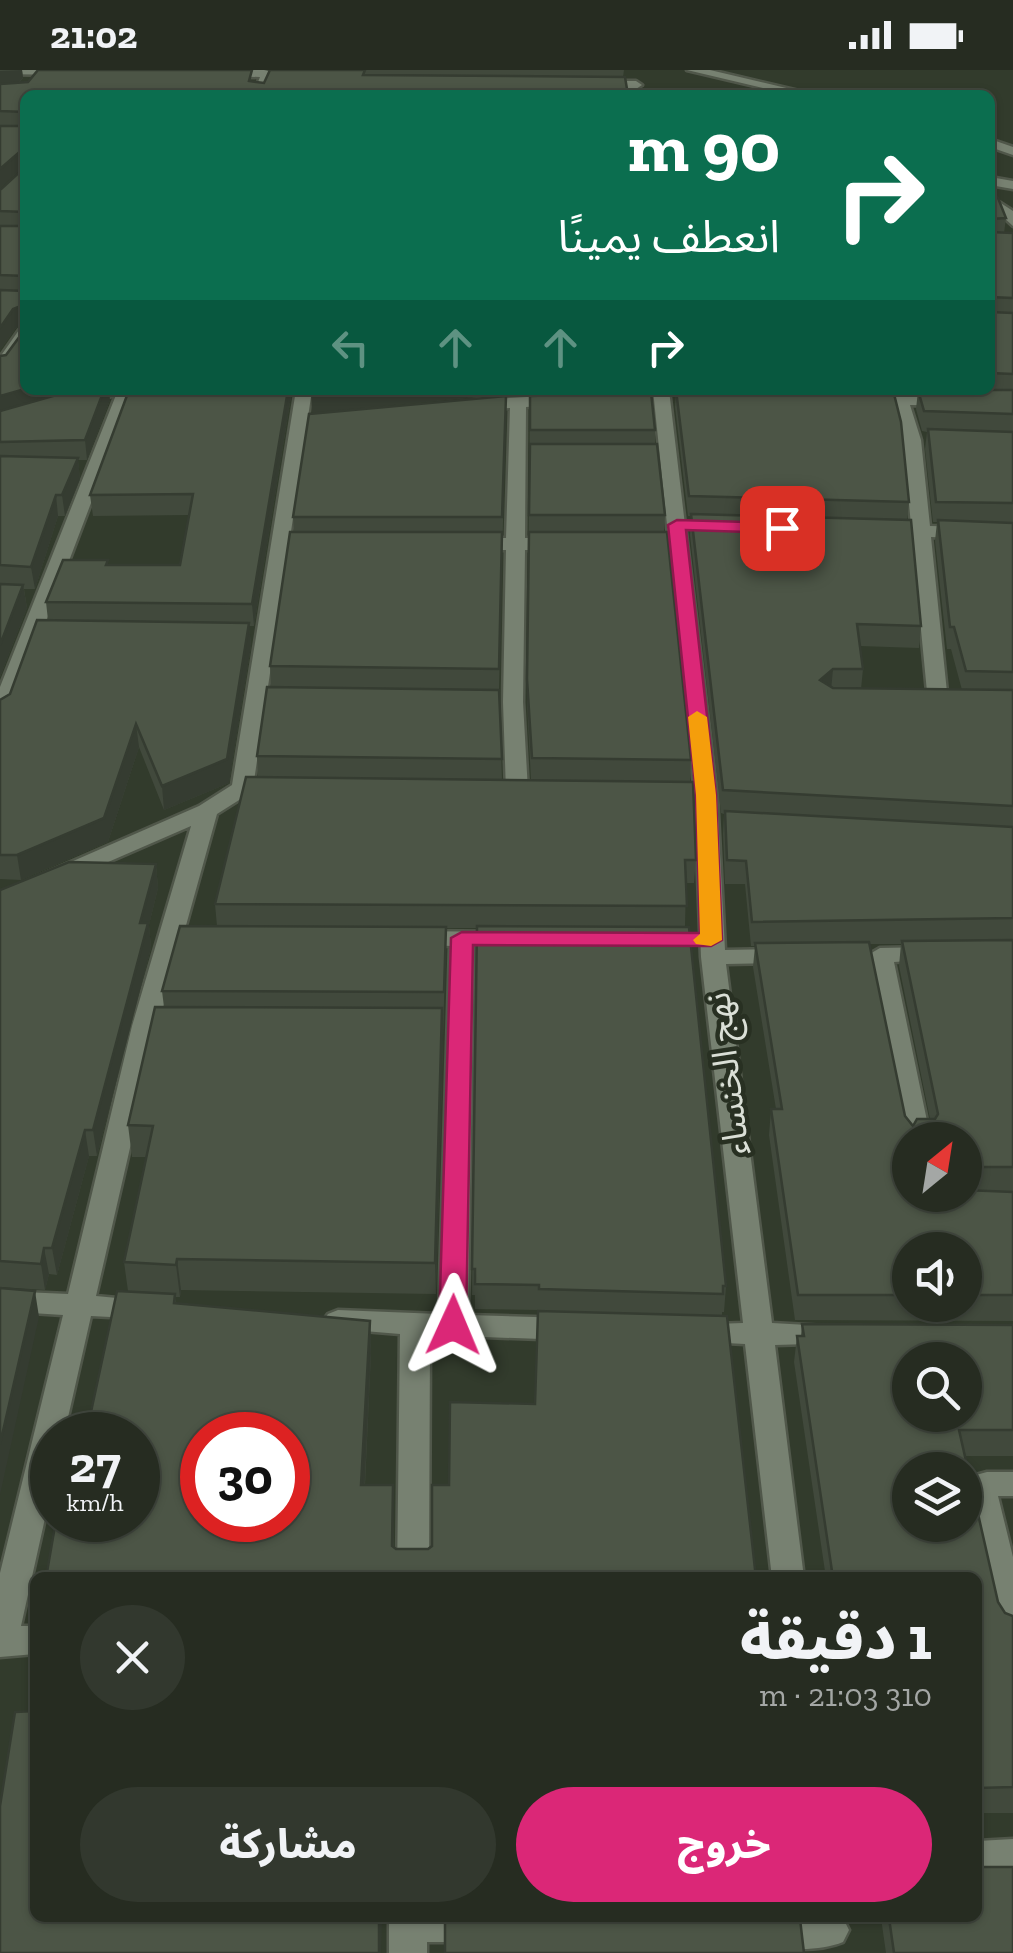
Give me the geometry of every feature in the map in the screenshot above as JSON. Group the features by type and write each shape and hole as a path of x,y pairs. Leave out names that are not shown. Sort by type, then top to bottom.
{"street":[{"path":"0,70 88,71 78,83"},
{"path":"24,90 42,70"},
{"path":"579,85 637,90 633,70"},
{"path":"694,70 787,90"},
{"path":"205,72 267,74 261,90"},
{"path":"995,205 1004,208 1013,222"},
{"path":"0,368 20,340"},
{"path":"52,409 105,395"},
{"path":"0,716 38,633 35,599 122,395"},
{"path":"242,788 265,699 254,636 288,544 308,422 305,395"},
{"path":"898,395 920,440 922,532 939,702"},
{"path":"840,399 898,395 1013,401"},
{"name":"نهج الخنساء","path":"662,396 656,453 678,534 697,794 716,824 706,946 787,1572"},
{"path":"448,407 590,400"},
{"path":"517,791 503,702 525,453 518,402"},
{"path":"866,530 1013,534"},
{"path":"456,544 588,544"},
{"path":"0,902 207,811 242,788 301,788"},
{"path":"30,1640 0,1641 78,1304 180,938 207,811"},
{"path":"384,938 539,939"},
{"path":"453,1325 450,1027 462,938"},
{"path":"706,946 806,956"},
{"path":"913,1122 871,955 956,954"},
{"path":"0,1301 177,1310"},
{"path":"316,1319 415,1326 606,1330"},
{"path":"413,1572 415,1326"},
{"path":"664,1332 857,1335"},
{"path":"1013,1484 987,1484 981,1491 1013,1626"},
{"path":"982,1857 1013,1856"},
{"path":"408,1932 504,1926"},
{"path":"734,1929 830,1934"}],"building":[{"path":"38,70 252,70 249,81 264,83 270,70 365,70 363,75 625,77 627,90 20,90 20,112 0,111 0,84 28,82"},
{"path":"0,126 20,126 20,152 0,169"},
{"path":"20,172 20,212 0,211 0,190"},
{"path":"995,195 998,198 1006,218 995,219"},
{"path":"0,226 20,226 20,276 0,275"},
{"path":"995,232 1013,233 1013,298 995,297"},
{"path":"0,290 20,291 20,306 13,309 0,328"},
{"path":"995,312 1013,313 1013,374 995,373"},
{"path":"20,336 20,390 0,396 0,356 6,355"},
{"path":"995,390 1013,390 1013,414 924,411 919,395 995,395"},
{"path":"56,395 102,395 85,440 0,442 0,411"},
{"path":"127,395 287,395 252,604 46,602 63,560 108,560 106,565 180,565 193,494 90,495"},
{"path":"651,395 655,430 530,430 530,396"},
{"path":"677,395 894,395 909,502 689,496"},
{"path":"506,396 502,517 293,517 309,414"},
{"path":"928,429 1013,432 1013,503 936,502"},
{"path":"530,444 657,444 665,515 529,515"},
{"path":"0,456 78,458 62,495 56,495 31,567 0,565"},
{"path":"691,514 911,520 921,626 857,624 863,669 833,669 820,680 833,688 1013,690 1013,806 723,790"},
{"path":"938,520 1013,523 1013,672 966,671 954,627 950,627"},
{"path":"290,532 502,532 499,669 270,666"},
{"path":"529,532 667,532 691,760 532,758 527,679"},
{"path":"0,584 23,585 0,645"},
{"path":"37,620 249,623 227,759 162,786 136,724 104,818 17,855 0,855 0,700 10,694"},
{"path":"267,687 499,690 502,759 257,756"},
{"path":"246,777 693,782 696,860 685,860 687,906 215,904"},
{"path":"725,811 1013,827 1013,918 752,922 746,861 727,860"},
{"path":"69,862 156,864 140,923 148,923 93,1130 85,1130 52,1248 44,1248 41,1264 0,1261 0,890"},
{"path":"180,926 446,927 444,992 162,991"},
{"path":"477,926 689,927 726,1286 723,1294 475,1284 472,1269"},
{"path":"1013,940 1013,1167 982,1167 982,1122 915,1122 935,1119 938,1114 902,941"},
{"path":"869,942 905,1116 910,1122 892,1122 892,1212 982,1212 982,1191 1013,1192 1013,1295 982,1295 982,1232 892,1232 892,1295 798,1295 771,1109 782,1109 755,943"},
{"path":"155,1007 442,1008 435,1263 177,1259 176,1265 124,1262 153,1126 128,1125"},
{"path":"0,1288 35,1291 0,1444"},
{"path":"117,1291 175,1294 174,1303 370,1321 361,1485 393,1485 392,1546 396,1549 432,1546 432,1485 449,1485 450,1402 535,1404 538,1311 727,1316 755,1572 47,1572 52,1542 160,1542 160,1412 91,1412"},
{"path":"802,1324 1013,1325 1013,1430 982,1430 982,1342 892,1342 892,1432 959,1432 964,1452 892,1452 892,1542 982,1542 982,1531 998,1602 1005,1613 1013,1616 1013,1787 982,1788 982,1572 832,1572 797,1336 804,1336"},
{"path":"30,1711 30,1922 379,1922 379,1953 0,1953 0,1806 15,1712"},
{"path":"982,1867 1013,1867 1013,1953 894,1953 890,1922 982,1922"},
{"path":"445,1922 800,1922 804,1953 445,1953"}],"slow traffic":[{"path":"697,717 706,795 711,940 703,940"}],"route":[{"path":"453,1325 462,938 711,940 706,795 677,525 782,528"}]}
